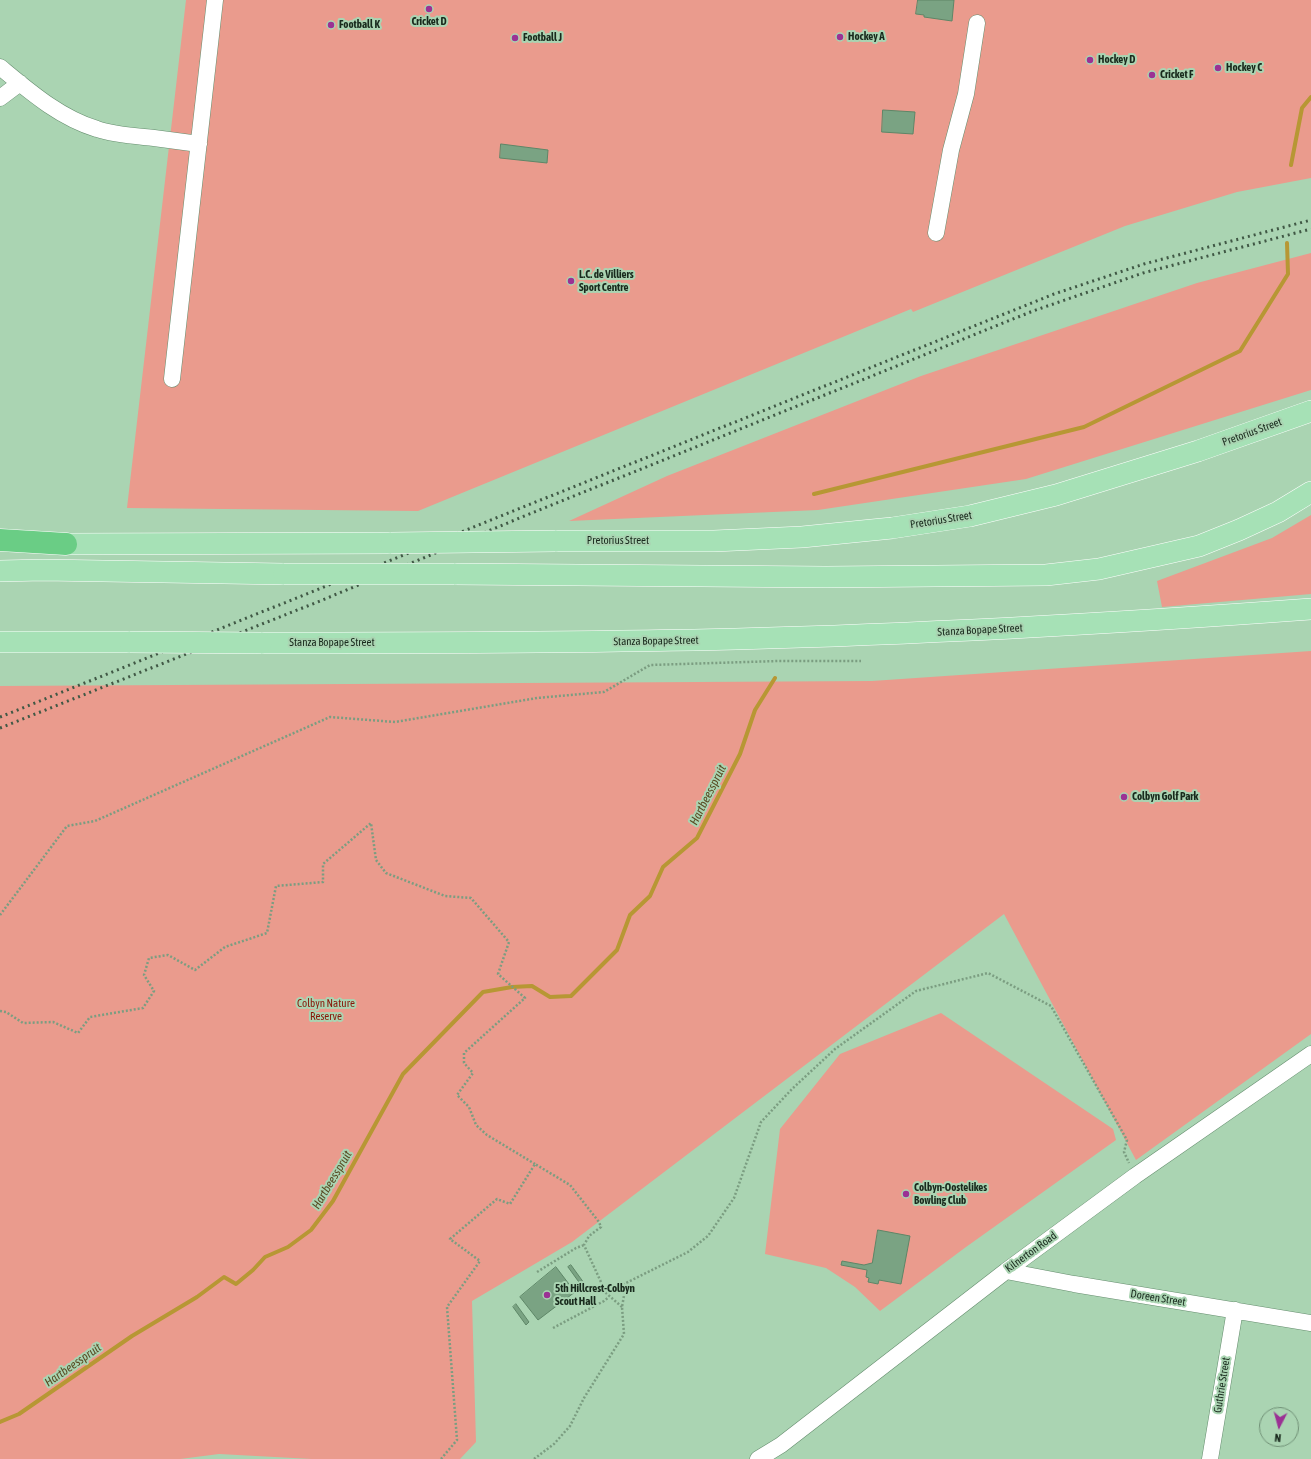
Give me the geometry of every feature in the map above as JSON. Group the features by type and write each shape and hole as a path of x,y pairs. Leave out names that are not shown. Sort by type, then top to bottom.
{"highway":[{"path":"0,540 66,544"},
{"path":"0,546 66,544"}],"main road":[{"name":"Pretorius Street","path":"66,544 555,541 714,542 802,537 892,528 970,516 1056,495 1198,451 1311,411"},
{"path":"0,571 43,570 284,574 826,577 1046,575 1099,569 1199,546 1278,512 1311,492"},
{"name":"Stanza Bopape Street","path":"0,642 560,643 812,637 1049,626 1311,609"}],"street":[{"path":"172,378 215,0"},
{"path":"936,233 951,150 966,94 977,23"},
{"path":"0,67 60,112 82,124 98,130 126,135 199,144"},
{"path":"0,98 20,83"},
{"name":"Kilnerton Road","path":"758,1459 781,1446 1006,1271 1135,1176 1311,1054"},
{"name":"Doreen Street","path":"1006,1271 1074,1284 1311,1323"},
{"name":"Guthrie Street","path":"1210,1459 1235,1310"}],"path":[{"path":"0,915 67,826 95,821 330,717 395,722 538,698 604,692 650,665 789,661 861,661"},
{"path":"0,1011 6,1012 23,1023 53,1022 78,1033 90,1017 143,1008 154,991 144,975 149,958 168,955 195,970 225,947 267,932 276,886 323,882 323,864 371,823 376,860 386,873 445,896 471,898 509,942 498,974 525,998 464,1053 464,1063 473,1073 457,1095 469,1107 476,1125 487,1135 570,1185 599,1222 601,1227 589,1236 584,1245 576,1248 536,1272"},
{"path":"606,1293 688,1252 708,1236 734,1198 761,1122 792,1089 835,1049 916,991 988,972 1051,1006 1127,1140 1124,1152"},
{"path":"441,1459 457,1440 447,1307 480,1261 450,1239 497,1199 510,1204 535,1164"},
{"path":"584,1245 606,1293 622,1307"},
{"path":"534,1459 554,1444 570,1426 584,1398 624,1334 622,1307 626,1284"},
{"path":"553,1328 610,1297"}],"green space":[{"name":"L.C. de Villiers Sport Centre","path":"186,0 1311,0 1311,178 1237,192 1125,226 913,312 911,309 418,511 127,508"},
{"path":"1311,253 1311,390 1026,479 818,510 569,521 667,476 921,376 1197,283"},
{"path":"1311,515 1311,594 1162,607 1157,581 1272,538"},
{"name":"Colbyn Nature Reserve","path":"1311,651 1311,1034 1136,1160 1004,914 572,1242 472,1301 476,1442 460,1459 312,1459 219,1454 180,1459 0,1459 0,686 872,681"},
{"name":"Colbyn-Oostelikes Bowling Club","path":"941,1013 1113,1129 1116,1140 966,1247 880,1311 855,1287 826,1268 765,1254 780,1129 840,1054"}],"building":[{"path":"918,0 954,0 952,21 924,17 924,15 916,14"},
{"path":"883,110 915,112 913,134 882,132"},
{"path":"501,144 548,150 547,163 500,158"},
{"path":"878,1230 910,1236 901,1284 879,1280 878,1284 868,1282 869,1278 866,1277 867,1270 841,1265 842,1261 864,1265 872,1263"},
{"path":"571,1265 584,1283 581,1285 568,1267"},
{"name":"5th Hillcrest-Colbyn Scout Hall","path":"556,1267 575,1292 538,1320 520,1297"},
{"path":"516,1304 529,1322 526,1325 513,1307"}],"waterway":[{"name":"Hartbeesspruit","path":"1291,165 1302,108 1311,97"},
{"path":"814,494 1084,427 1240,351 1288,274 1287,243"},
{"name":"Hartbeesspruit","path":"0,1422 19,1414 132,1336 197,1297 224,1277 236,1284 253,1270 265,1257 288,1247 311,1230 333,1201 403,1074 483,992 512,987 532,986 550,997 571,996 617,950 630,915 650,896 663,867 697,838 740,754 755,710 775,678"}],"railway":[{"path":"0,717 1054,294 1144,264 1311,220"},
{"path":"0,728 320,601 522,517 1033,311 1143,273 1311,229"}],"place":[{"name":"Cricket D","path":"429,9"},
{"name":"Football K","path":"331,25"},
{"name":"Hockey A","path":"840,37"},
{"name":"Football J","path":"515,38"},
{"name":"Hockey D","path":"1090,60"},
{"name":"Hockey C","path":"1218,68"},
{"name":"Cricket F","path":"1152,75"},
{"name":"L.C. de Villiers Sport Centre","path":"571,281"},
{"name":"Colbyn Golf Park","path":"1124,797"},
{"name":"Colbyn-Oostelikes Bowling Club","path":"906,1194"},
{"name":"5th Hillcrest-Colbyn Scout Hall","path":"547,1295"}]}
